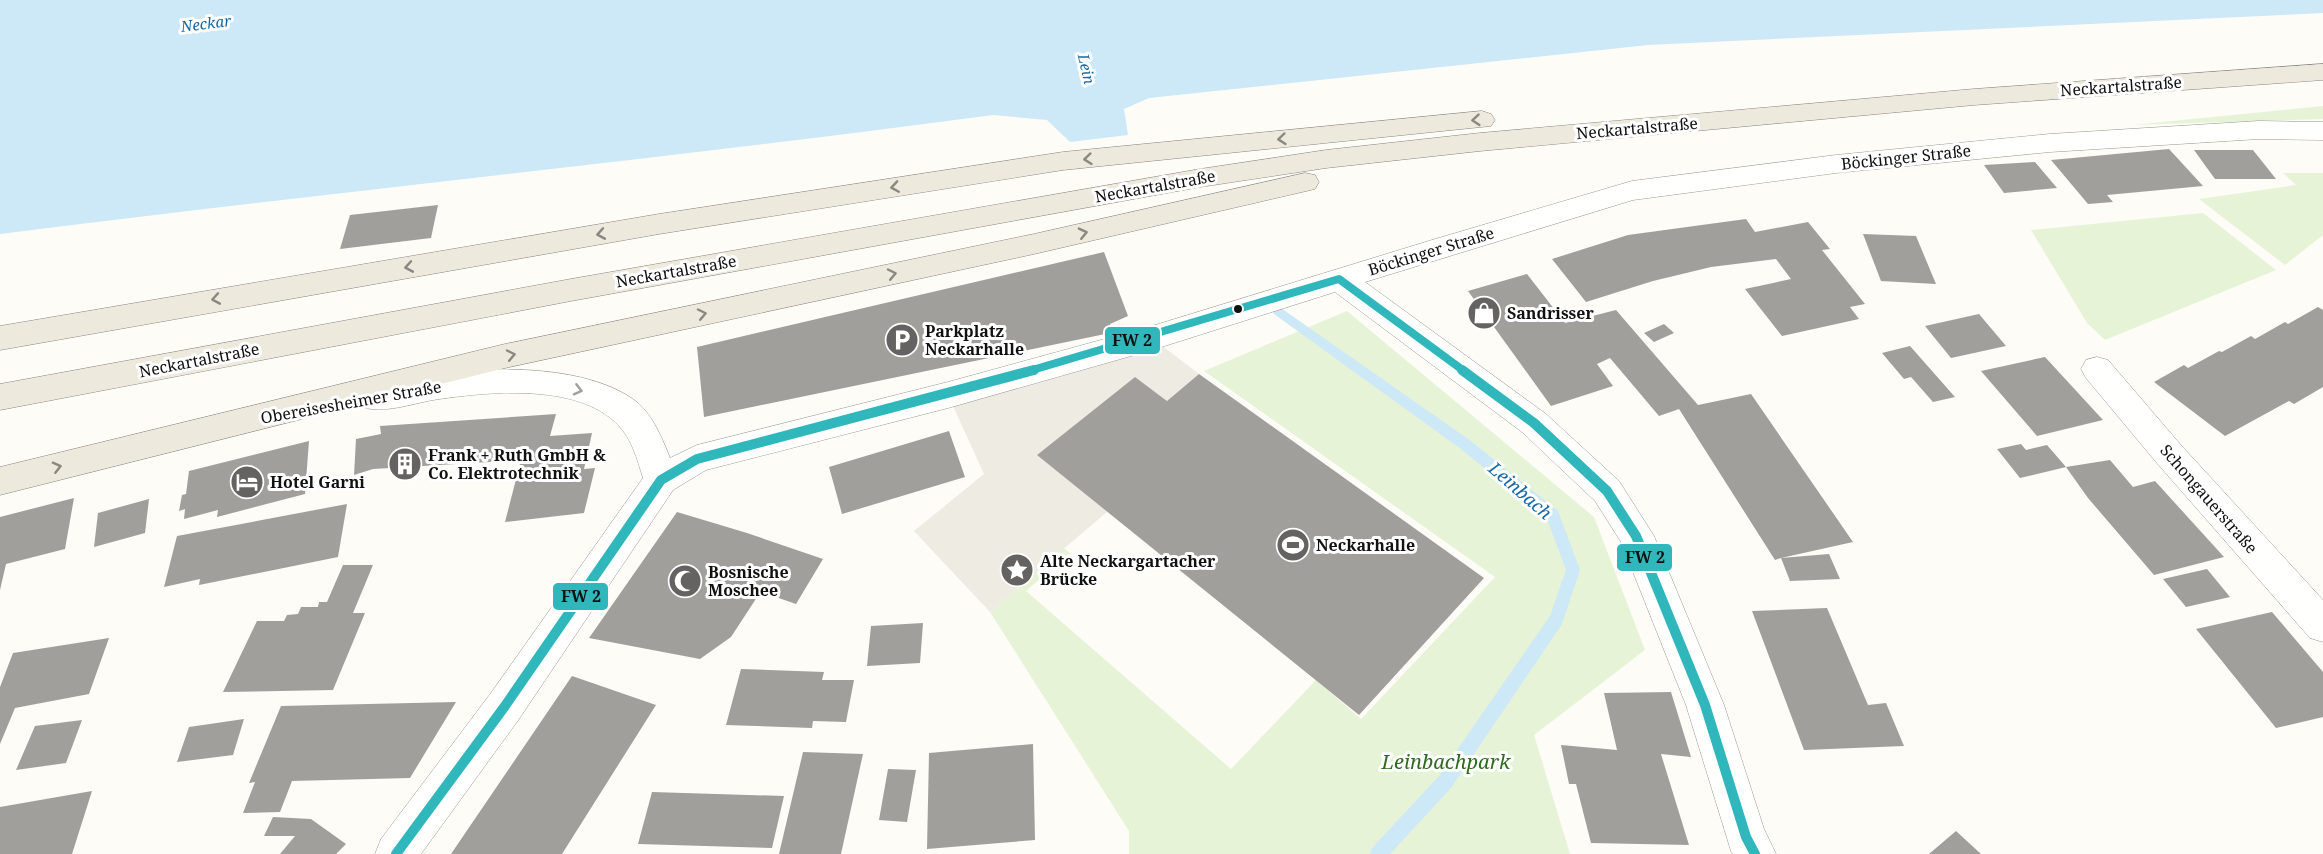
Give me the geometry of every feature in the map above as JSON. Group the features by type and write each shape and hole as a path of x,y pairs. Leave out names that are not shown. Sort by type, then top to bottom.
{"main road":[{"name":"Neckartalstraße","path":"0,397 560,292 1200,178 1326,159 1480,142 1974,97 2323,72"},
{"path":"0,338 659,224 1063,162 1627,106 1861,90 1974,97"},
{"path":"250,420 505,356 1034,244 1480,142"},
{"path":"0,331 173,307"},
{"name":"Obereisesheimer Straße","path":"0,481 250,420"}],"street":[{"name":"Böckinger Straße","path":"396,854 506,706 603,561 661,480 697,459 948,395 1221,317 1632,191 1836,164 2050,143 2259,130 2323,131"},
{"path":"1324,284 1534,423 1607,490 1636,536 1692,673 1705,705 1746,837 1755,854"},
{"name":"Schongauerstraße","path":"2097,369 2323,626"},
{"name":"Obereisesheimer Straße","path":"250,420 461,382 504,380 564,386 593,393 626,412 649,445 661,480"}],"green space":[{"path":"2323,106 2323,119 2132,125"},
{"path":"2283,173 2323,173 2323,235 2285,265 2199,199 2296,185"},
{"path":"2203,213 2276,270 2105,340 2087,323 2031,230"},
{"name":"Leinbachpark","path":"1347,311 1594,517 1645,650 1534,735 1570,854 1129,854 1129,831 990,612 1064,548 1070,553 1026,591 1231,769 1316,680 1361,719 1495,577 1204,371"}],"shaded area":[{"path":"1152,338 1199,374 1167,401 1135,377 1038,454 1108,511 990,612 914,531 984,474 948,395"}],"water":[{"path":"0,0 2323,0 2323,13 1648,45 1149,98 1124,109 1128,135 1070,142 1047,120 993,115 0,234"}],"building":[{"path":"2169,149 2203,186 2107,195 2113,202 2088,204 2051,160"},
{"path":"2194,150 2253,150 2276,179 2215,179"},
{"path":"2035,162 2057,188 2004,193 1984,165"},
{"path":"438,205 431,238 340,249 350,215"},
{"path":"1746,219 1755,232 1808,222 1830,249 1822,250 1865,304 1850,307 1859,319 1782,336 1745,289 1791,279 1776,259 1711,267 1653,281 1586,302 1552,259 1628,235"},
{"path":"1863,234 1916,236 1936,284 1881,281"},
{"name":"Parkplatz Neckarhalle","path":"1104,252 1128,316 1110,324 1110,333 704,417 697,347"},
{"path":"1527,274 1565,323 1616,310 1698,405 1751,394 1853,542 1775,560 1679,409 1659,416 1610,358 1597,364 1613,386 1551,406 1468,291"},
{"path":"2318,307 2323,310 2323,387 2294,404 2289,401 2225,436 2154,382 2184,365 2188,368 2251,336 2255,339 2285,322 2288,324"},
{"path":"1979,314 2006,346 1951,358 1925,326"},
{"path":"1664,324 1674,333 1654,342 1644,333"},
{"path":"1910,346 1955,397 1933,402 1911,377 1904,379 1882,353"},
{"path":"2045,357 2103,420 2037,436 1981,371"},
{"name":"Neckarhalle","path":"1199,374 1484,578 1359,715 1037,455 1135,377 1167,401"},
{"name":"Frank + Ruth GmbH & Co. Elektrotechnik","path":"556,414 550,436 592,433 584,469 595,468 584,513 505,522 521,460 373,469 354,475 356,439 381,434 380,426"},
{"path":"949,431 965,477 842,514 829,467"},
{"name":"Hotel Garni","path":"309,441 305,494 217,517 218,510 184,519 185,509 179,511 182,495 186,494 189,471"},
{"path":"2021,444 2026,450 2047,445 2066,467 2020,478 1997,449"},
{"path":"2110,460 2133,487 2155,481 2224,557 2154,575 2088,498 2066,467"},
{"path":"74,498 65,549 6,564 0,590 0,517"},
{"path":"149,499 145,533 94,547 98,513"},
{"path":"347,504 338,557 199,585 200,579 164,587 177,536"},
{"name":"Bosnische Moschee","path":"677,512 823,559 796,604 773,596 776,592 763,588 731,637 700,659 589,638"},
{"path":"1829,554 1840,579 1790,581 1781,558"},
{"path":"343,565 373,565 353,613 365,613 333,690 223,692 257,621 284,621 287,615 298,614 301,607 318,607 319,602 327,602"},
{"path":"2207,569 2230,597 2186,607 2163,579"},
{"path":"1827,608 1868,705 1886,703 1904,746 1804,750 1752,611"},
{"path":"2272,612 2323,672 2323,717 2276,728 2196,629"},
{"path":"923,623 920,663 867,666 871,626"},
{"path":"109,638 89,694 15,708 0,744 0,687 13,653"},
{"path":"741,669 824,672 822,680 854,680 846,722 813,721 812,728 726,725"},
{"path":"572,676 656,705 562,854 451,854"},
{"path":"1671,692 1691,757 1661,754 1689,845 1591,843 1576,784 1569,784 1561,745 1617,750 1604,693"},
{"path":"456,702 410,778 292,781 280,812 243,813 255,782 249,783 281,706"},
{"path":"244,719 233,755 177,762 189,727"},
{"path":"82,720 66,763 16,770 35,726"},
{"path":"1033,744 1035,840 927,849 929,753"},
{"path":"803,752 863,754 841,854 779,854"},
{"path":"888,769 916,770 907,822 879,820"},
{"path":"92,791 72,854 0,854 0,807"},
{"path":"652,792 784,796 772,848 638,844"},
{"path":"273,817 311,819 346,844 336,854 280,854 295,836 264,836"},
{"path":"1956,831 1981,854 1929,854"}],"waterway":[{"name":"Leinbach","path":"1278,311 1466,445 1553,515 1573,570 1557,619 1445,782 1378,854"}],"transit line":[{"path":"396,854 505,706 661,480 697,459 1020,374 1339,279 1534,423 1607,491 1636,536 1705,705 1746,837 1755,854"}],"place":[{"name":"Sandrisser","path":"1484,313"},
{"name":"Parkplatz Neckarhalle","path":"902,340"},
{"name":"Frank + Ruth GmbH & Co. Elektrotechnik","path":"405,464"},
{"name":"Hotel Garni","path":"247,482"},
{"name":"Neckarhalle","path":"1293,545"},
{"name":"Alte Neckargartacher Brücke","path":"1017,570"},
{"name":"Bosnische Moschee","path":"685,581"}],"water label":[{"name":"Neckar","path":"206,24"},
{"name":"Lein","path":"1086,69"}]}
